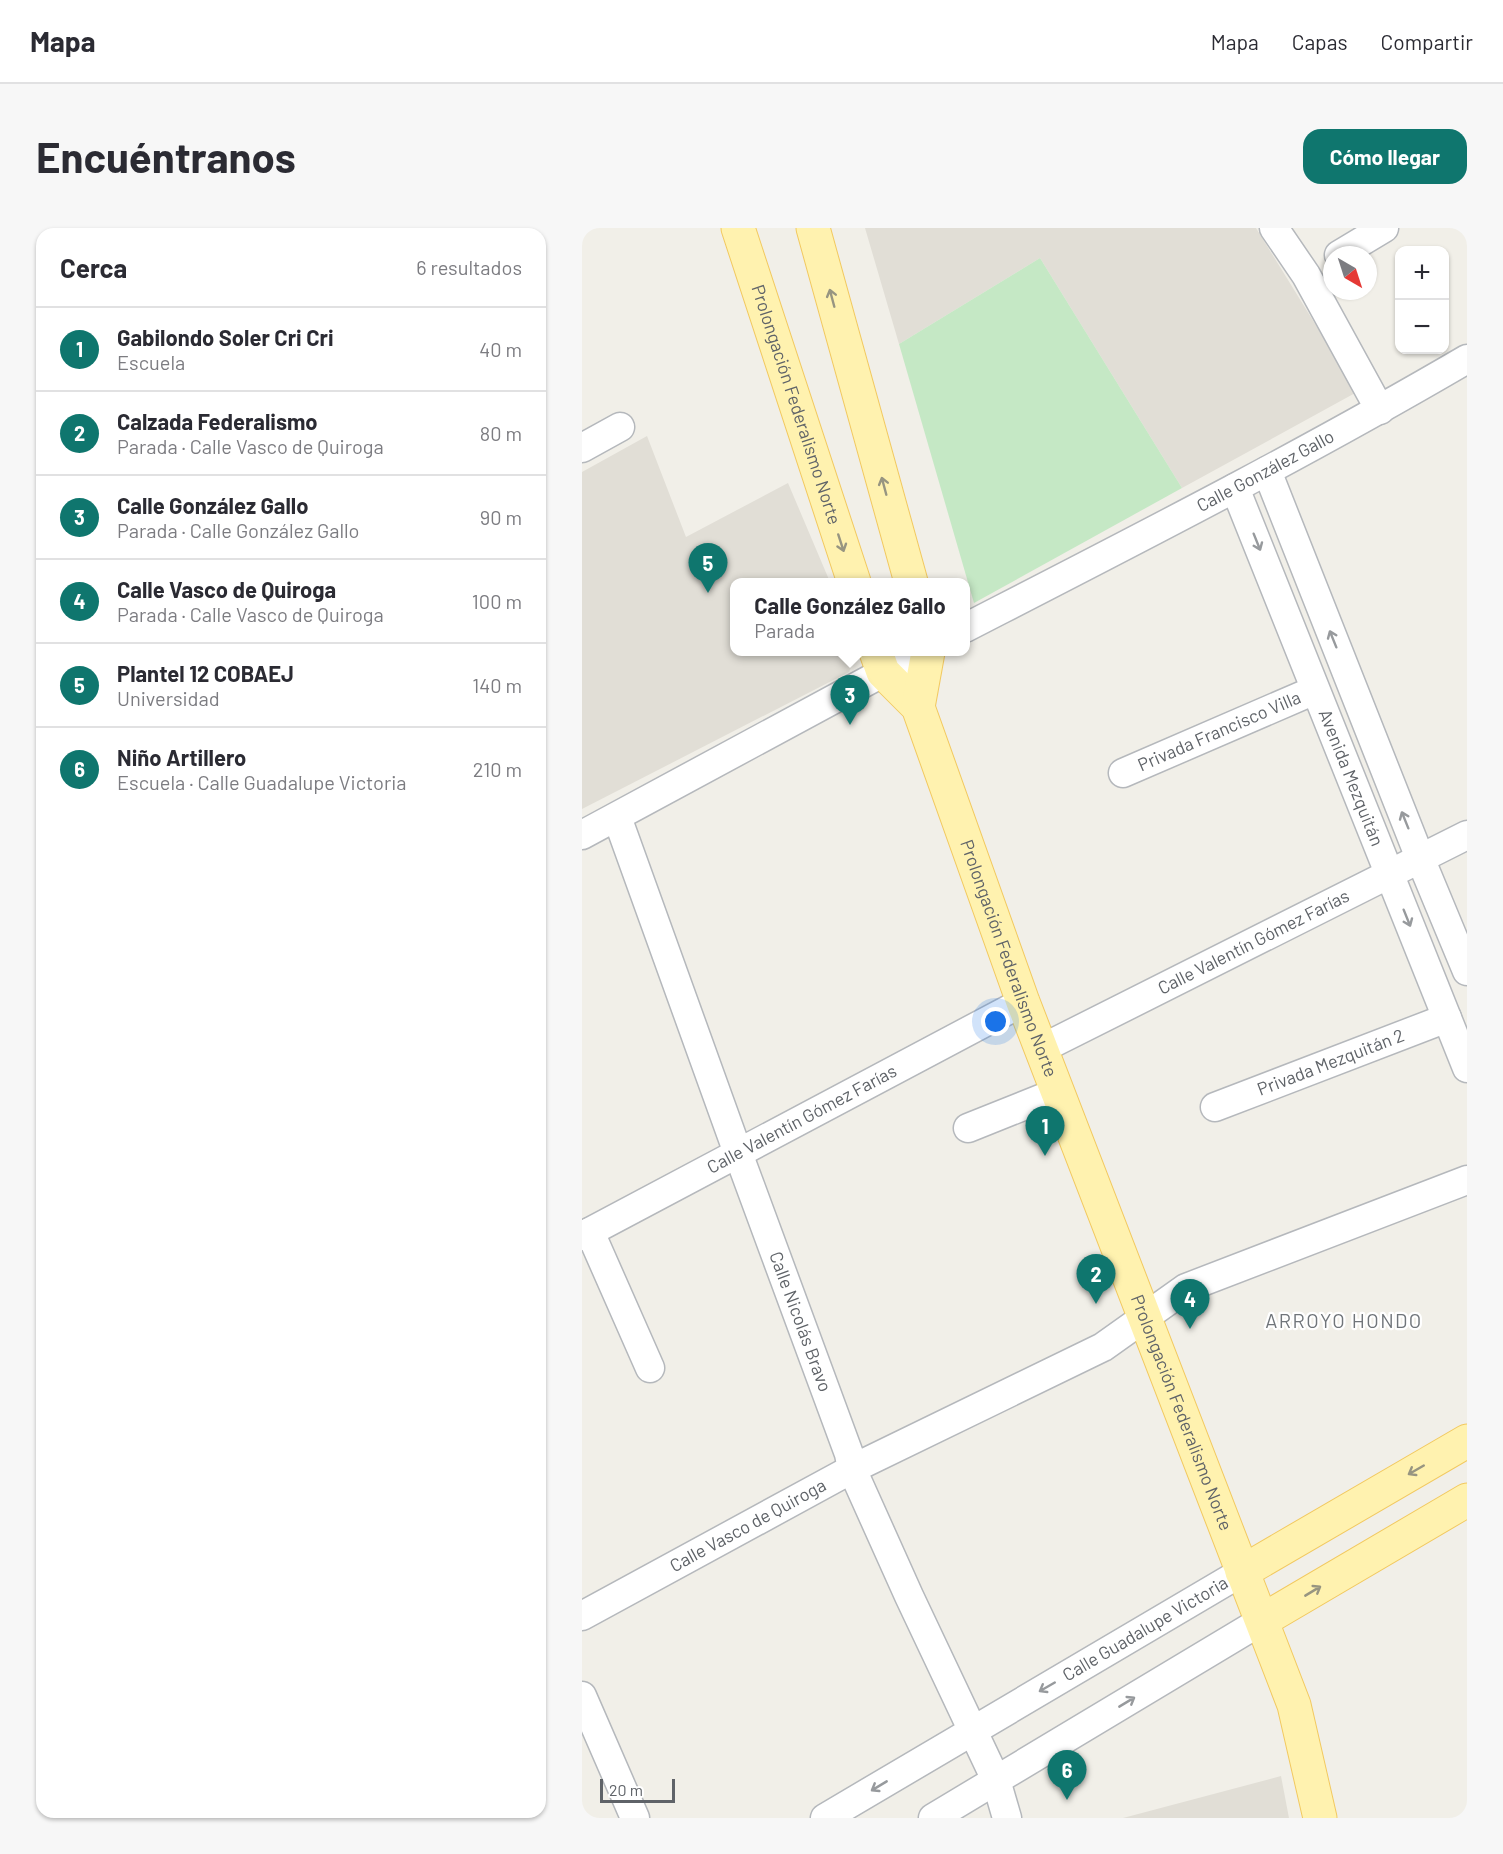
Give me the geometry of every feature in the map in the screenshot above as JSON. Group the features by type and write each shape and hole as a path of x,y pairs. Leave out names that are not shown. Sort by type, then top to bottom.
{"main road":[{"name":"Prolongación Federalismo Norte","path":"738,228 853,578"},
{"path":"813,228 910,578"},
{"name":"Prolongación Federalismo Norte","path":"918,707 927,656"},
{"name":"Prolongación Federalismo Norte","path":"879,662 918,707 1023,1002 1294,1705 1320,1818"},
{"name":"Calle Guadalupe Victoria","path":"1242,1572 1467,1441"},
{"path":"1263,1620 1467,1500"}],"street":[{"path":"1274,228 1306,275 1380,410"},
{"path":"1354,246 1384,228"},
{"path":"1306,275 1323,265"},
{"name":"Calle González Gallo","path":"970,626 1267,471 1380,410 1467,359"},
{"path":"582,448 620,427"},
{"name":"Avenida Mezquitán","path":"1267,471 1467,971"},
{"name":"Avenida Mezquitán","path":"1235,488 1467,1068"},
{"path":"582,835 617,817 879,662 902,656"},
{"name":"Privada Francisco Villa","path":"1123,773 1315,690"},
{"name":"Calle Nicolás Bravo","path":"617,817 849,1454 852,1469 996,1780 1007,1818"},
{"name":"Calle Valentín Gómez Farías","path":"1041,1049 1467,835"},
{"name":"Calle Valentín Gómez Farías","path":"586,1234 1023,1002"},
{"name":"Privada Mezquitán 2","path":"1215,1107 1447,1018"},
{"path":"968,1128 1058,1092"},
{"name":"Calle Vasco de Quiroga","path":"582,1616 852,1469 1103,1347 1186,1288 1467,1180"},
{"path":"586,1234 650,1368"},
{"name":"Calle Guadalupe Victoria","path":"825,1818 1242,1572"},
{"path":"933,1818 1263,1620"},
{"path":"582,1696 635,1818"}],"shaded area":[{"path":"865,228 1256,228 1357,392 1182,488 1040,258 899,344"},
{"path":"647,436 686,537 788,483 828,578 730,578 730,656 856,656 849,672 582,809 582,472"},
{"path":"1281,1776 1289,1818 1123,1818"}],"green space":[{"path":"1040,258 1182,488 974,603 970,578 967,578 899,344"}],"place":[{"name":"Plantel 12 COBAEJ","path":"708,593"},
{"name":"Calle González Gallo","path":"850,725"},
{"name":"Gabilondo Soler Cri Cri","path":"1045,1156"},
{"name":"Calzada Federalismo","path":"1096,1304"},
{"name":"Calle Vasco de Quiroga","path":"1190,1329"},
{"name":"Niño Artillero","path":"1067,1800"}],"district":[{"name":"ARROYO HONDO","path":"1344,1321"}]}
